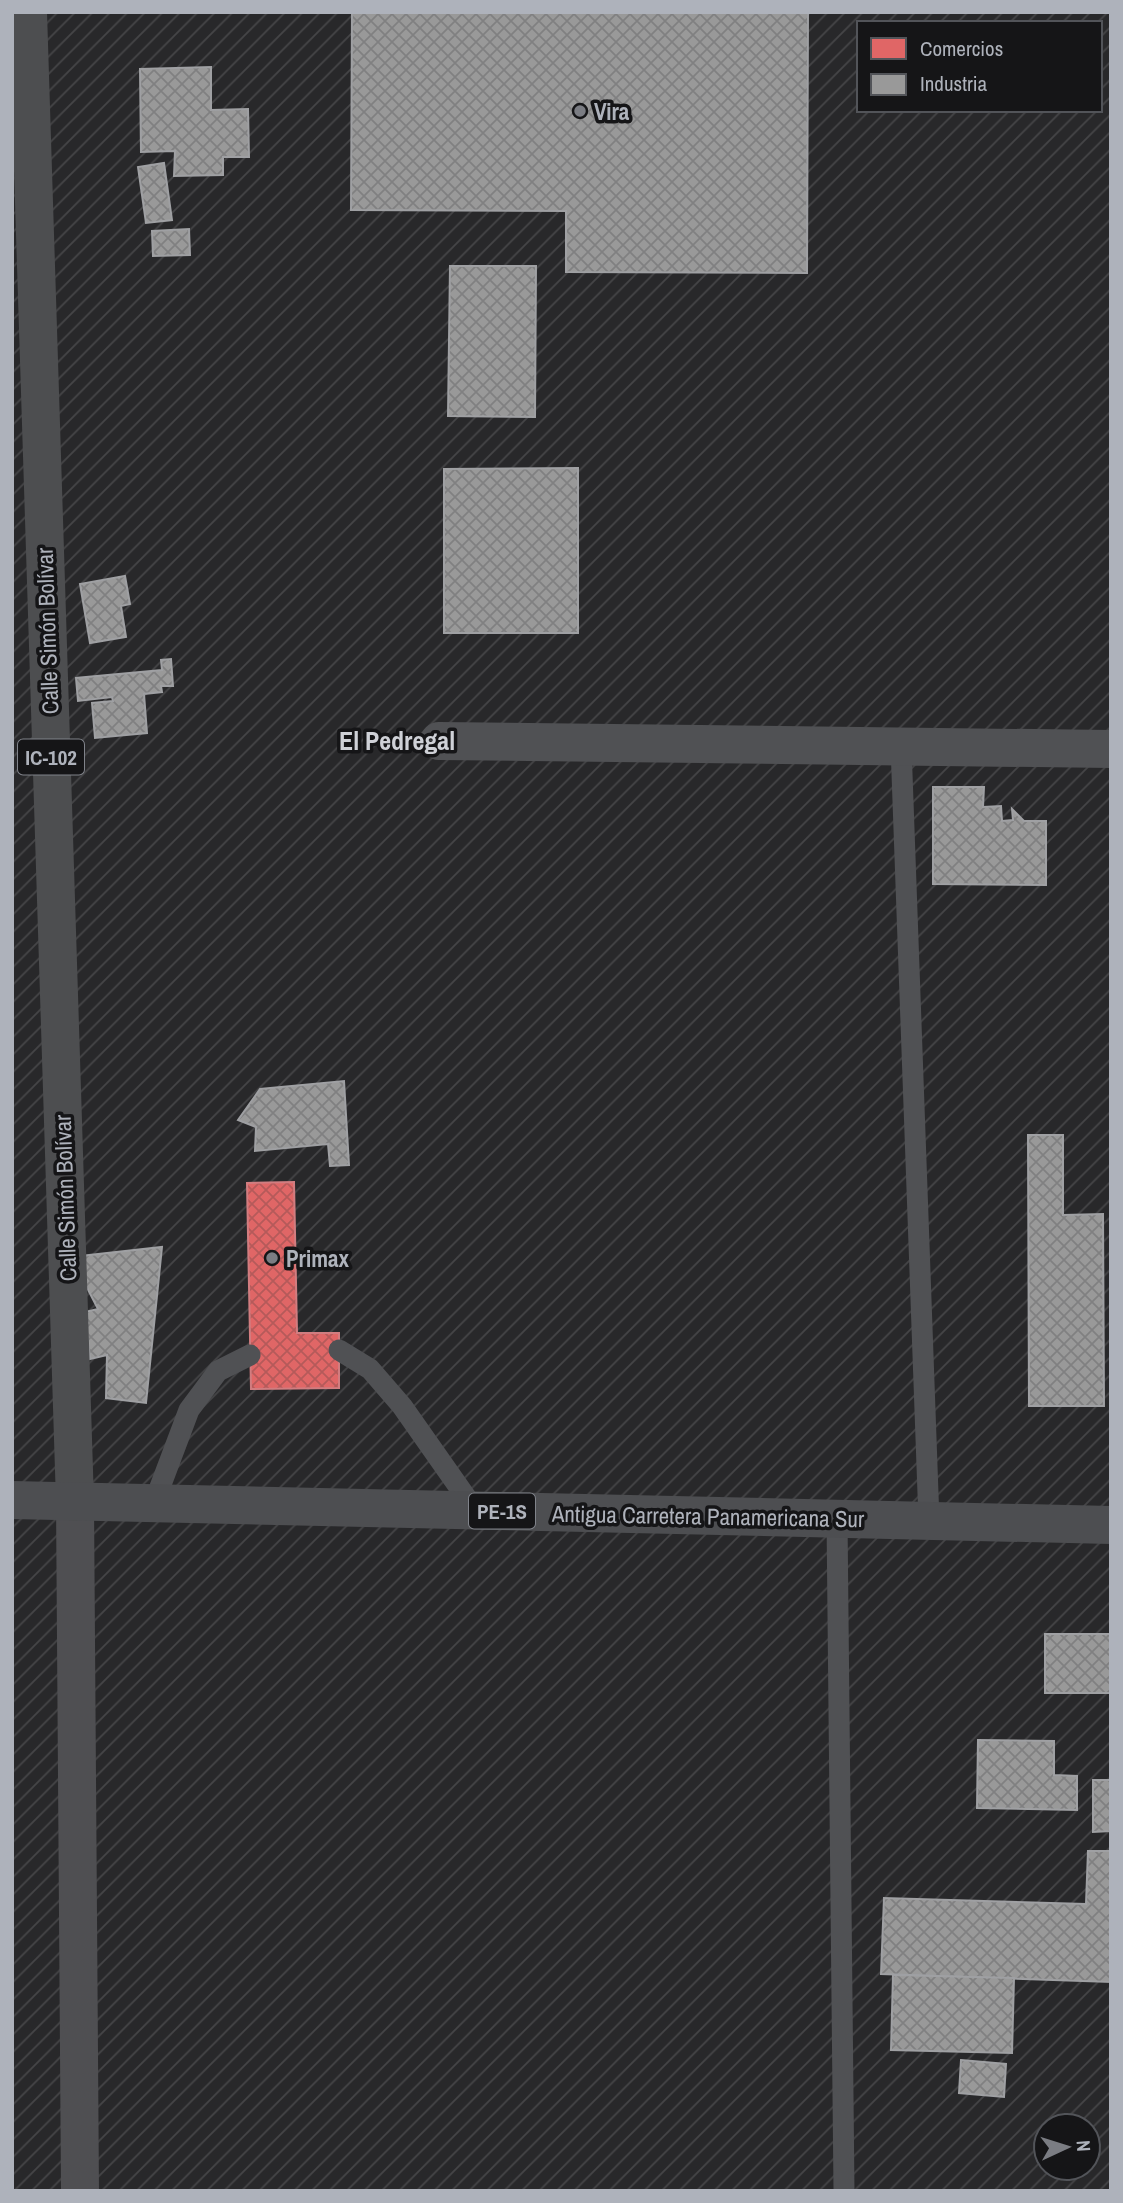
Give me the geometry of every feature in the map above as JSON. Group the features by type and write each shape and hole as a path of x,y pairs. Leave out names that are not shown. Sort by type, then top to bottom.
{"highway":[{"name":"Antigua Carretera Panamericana Sur","path":"12,1500 1111,1525"}],"main road":[{"name":"Calle Simón Bolívar","path":"28,12 75,1502"},
{"path":"75,1502 80,2191"}],"street":[{"path":"439,741 1111,749"}],"lane":[{"path":"901,747 929,1521"},
{"path":"339,1350 370,1368 402,1406 475,1510"},
{"path":"154,1503 188,1410 218,1371 250,1354"},
{"path":"837,1519 844,2191"}],"shaded area":[{"path":"12,12 1111,12 1111,2191 12,2191"}],"building: Comercios":[{"name":"Primax","path":"294,1182 297,1333 339,1333 339,1388 251,1389 247,1183"}],"building: Industria":[{"name":"Vira","path":"352,12 808,12 807,273 566,272 566,211 351,210"},
{"path":"211,67 211,110 248,109 249,157 223,157 223,175 174,176 175,151 141,152 140,69"},
{"path":"164,163 172,220 146,223 138,167"},
{"path":"189,229 190,255 153,256 152,231"},
{"path":"450,266 536,266 535,417 448,416"},
{"path":"578,468 578,633 444,633 444,469"},
{"path":"125,576 130,604 121,606 126,637 90,643 80,584"},
{"path":"171,659 173,686 161,686 162,692 144,694 147,733 95,738 92,703 113,701 112,697 78,701 76,678 162,670 161,660"},
{"path":"933,787 984,787 983,807 1001,806 1002,821 1013,820 1012,809 1024,821 1046,821 1046,885 933,884"},
{"path":"344,1081 349,1165 330,1166 328,1144 255,1151 256,1127 238,1120 260,1089"},
{"path":"1028,1135 1063,1135 1063,1215 1103,1214 1104,1406 1029,1406"},
{"path":"162,1247 146,1403 106,1398 107,1355 90,1359 85,1312 98,1309 83,1280 81,1256"},
{"path":"1045,1634 1111,1634 1111,1693 1045,1693"},
{"path":"978,1740 1054,1741 1054,1775 1077,1776 1077,1810 977,1808"},
{"path":"1093,1780 1111,1780 1111,1831 1093,1832"},
{"path":"1088,1851 1111,1851 1111,1982 881,1974 884,1898 1086,1904"},
{"path":"893,1975 1014,1978 1012,2053 891,2050"},
{"path":"961,2060 1006,2064 1004,2097 959,2093"}],"place":[{"name":"Vira","path":"580,111"},
{"name":"Primax","path":"272,1258"}],"district":[{"name":"El Pedregal","path":"397,740"}]}
